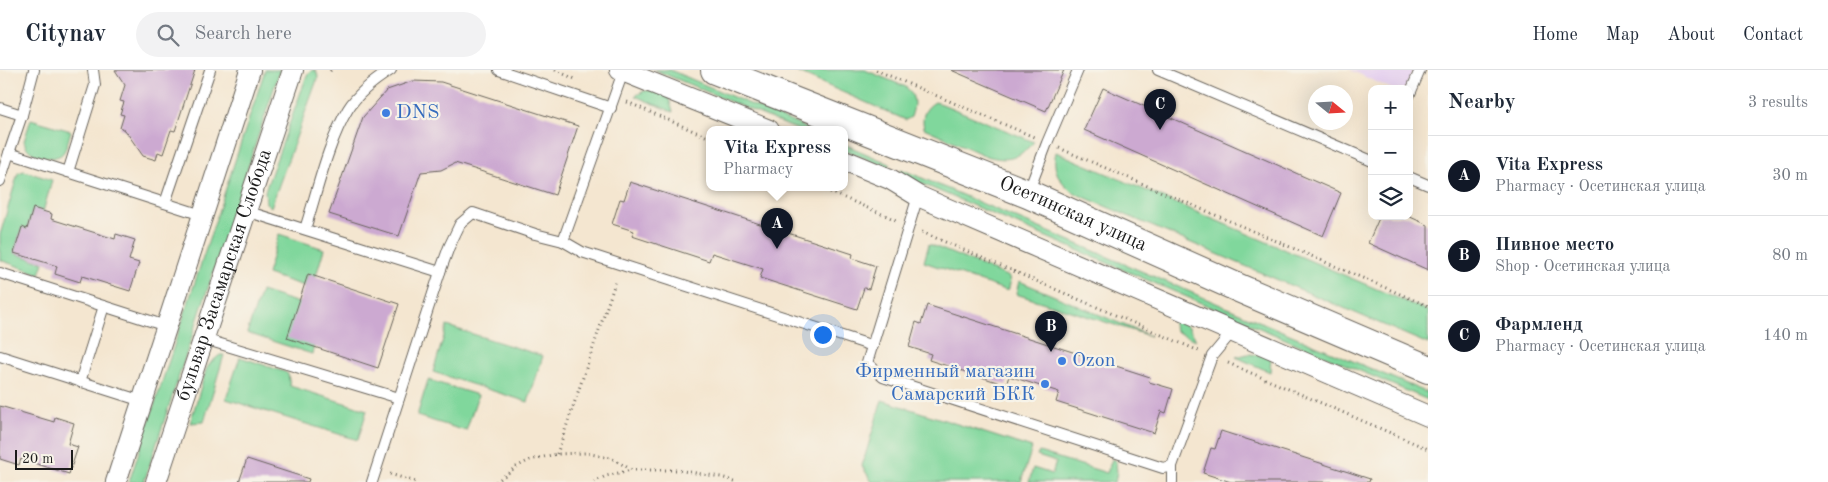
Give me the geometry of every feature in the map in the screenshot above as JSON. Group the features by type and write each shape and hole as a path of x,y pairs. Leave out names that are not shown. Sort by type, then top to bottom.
{"street":[{"name":"бульвар Засамарская Слобода","path":"116,482 250,70"},
{"name":"бульвар Засамарская Слобода","path":"156,482 293,70"},
{"name":"Осетинская улица","path":"715,70 1028,194 1241,289 1428,369"},
{"path":"622,71 759,126"},
{"path":"848,162 890,179 918,196 1428,416"}],"lane":[{"path":"0,181 22,115 34,70"},
{"path":"68,172 95,85 93,70"},
{"path":"166,204 210,70"},
{"path":"305,229 333,142 349,108 374,81 391,70"},
{"path":"499,70 611,108"},
{"path":"1028,194 1046,142 1078,70"},
{"path":"1158,70 1368,159"},
{"path":"1413,87 1420,70"},
{"path":"563,241 611,108 622,71"},
{"path":"0,108 22,115"},
{"path":"9,153 202,216"},
{"path":"1413,179 1428,185"},
{"path":"918,196 867,362 883,377 1163,468 1172,466"},
{"path":"246,211 440,272"},
{"path":"372,482 449,247 460,224 473,213 535,234 563,241 582,252 873,346"},
{"path":"0,273 166,326"},
{"path":"80,382 104,306"},
{"path":"1172,482 1172,466 1212,356 1232,332"},
{"path":"204,339 399,398"},
{"path":"0,356 142,402"}],"path":[{"path":"556,70 580,81"},
{"path":"876,70 1034,137"},
{"path":"615,96 706,136"},
{"path":"1058,148 1428,306"},
{"path":"828,191 1199,350"},
{"path":"557,454 616,280"},
{"path":"1228,363 1428,449"},
{"path":"496,482 516,467 530,460 557,454 586,453 611,458 632,470"},
{"path":"376,470 416,482"},
{"path":"594,482 606,476 632,470 678,470 721,477 738,482"}],"shaded area":[{"path":"1350,70 1413,70 1407,85 1383,85"}],"green space":[{"path":"265,70 280,70 144,482 129,482"},
{"path":"315,70 318,77 271,207 266,203 265,191 307,75"},
{"path":"655,70 670,70 802,126 788,126"},
{"path":"792,70 865,70 906,87 912,94 914,101 911,117 906,120"},
{"path":"644,91 667,92 673,112 635,96"},
{"path":"935,102 1034,142 1013,158 1001,159 986,156 924,128 923,120 925,113"},
{"path":"31,119 71,131 63,153 50,158 39,156 30,151 24,141"},
{"path":"848,146 890,164 887,168 848,151"},
{"path":"1056,152 1428,311 1428,344 1079,195 1059,178 1055,166"},
{"path":"901,169 1428,393 1428,400 899,174"},
{"path":"24,171 52,180 43,212 33,209 27,229 22,228 14,253 44,263 40,274 0,260 0,235 18,173"},
{"path":"279,234 324,249 316,276 308,274 304,286 267,274"},
{"path":"929,244 1009,277 1008,291 924,262"},
{"path":"1019,281 1150,336 1016,294"},
{"path":"261,291 299,303 314,346 312,354 247,333"},
{"path":"1172,314 1186,325 1196,340 1175,331"},
{"path":"447,326 543,356 528,402 433,372"},
{"path":"1248,354 1271,356 1270,372 1236,357"},
{"path":"220,355 224,355 204,422 190,423 206,370 210,363"},
{"path":"240,357 285,372 288,374 290,386 367,410 358,440 226,399"},
{"path":"428,380 478,395 466,431 417,416"},
{"path":"882,400 1032,448 1021,482 872,482 862,466"},
{"path":"1039,452 1107,473 1112,459 1116,461 1117,473 1115,482 1029,482 1033,468 1052,474 1056,462 1037,456"}],"building":[{"path":"115,70 195,70 175,131 171,130 163,154 158,152 156,160 143,156 125,130 120,128 124,115 120,114 124,102 120,101 125,85"},
{"path":"951,70 1064,70 1046,111"},
{"path":"413,81 441,82 578,126 555,195 455,163 441,170 421,172 399,236 329,214 363,117 387,90"},
{"path":"1103,88 1341,193 1323,236 1084,130"},
{"path":"630,182 853,254 852,258 876,266 869,289 864,288 857,309 760,278 763,269 712,253 709,261 632,236 634,231 612,224 620,199 624,200"},
{"path":"33,208 52,214 51,219 115,239 116,234 135,240 129,260 139,263 130,291 82,276 80,282 55,274 57,266 14,253 22,227 27,229"},
{"path":"1413,218 1428,225 1428,270 1368,243 1378,220 1413,220"},
{"path":"308,274 399,304 378,368 287,338"},
{"path":"927,305 1150,377 1149,382 1173,389 1166,413 1161,411 1154,433 1056,402 1059,392 1009,376 1006,385 929,360 931,354 909,347 916,322 921,324"},
{"path":"0,406 54,422 55,417 74,423 68,444 78,447 69,474 21,459 19,465 0,459"},
{"path":"1221,431 1370,479 1369,482 1231,482 1203,473 1211,448 1215,449"},
{"path":"247,459 309,479 308,482 239,482"}],"place":[{"name":"DNS","path":"386,113"},
{"name":"Фармленд","path":"1160,130"},
{"name":"Vita Express","path":"777,249"},
{"name":"Пивное место","path":"1051,352"},
{"name":"Ozon","path":"1062,361"},
{"name":"Фирменный магазин Самарский БКК","path":"1045,384"}]}
